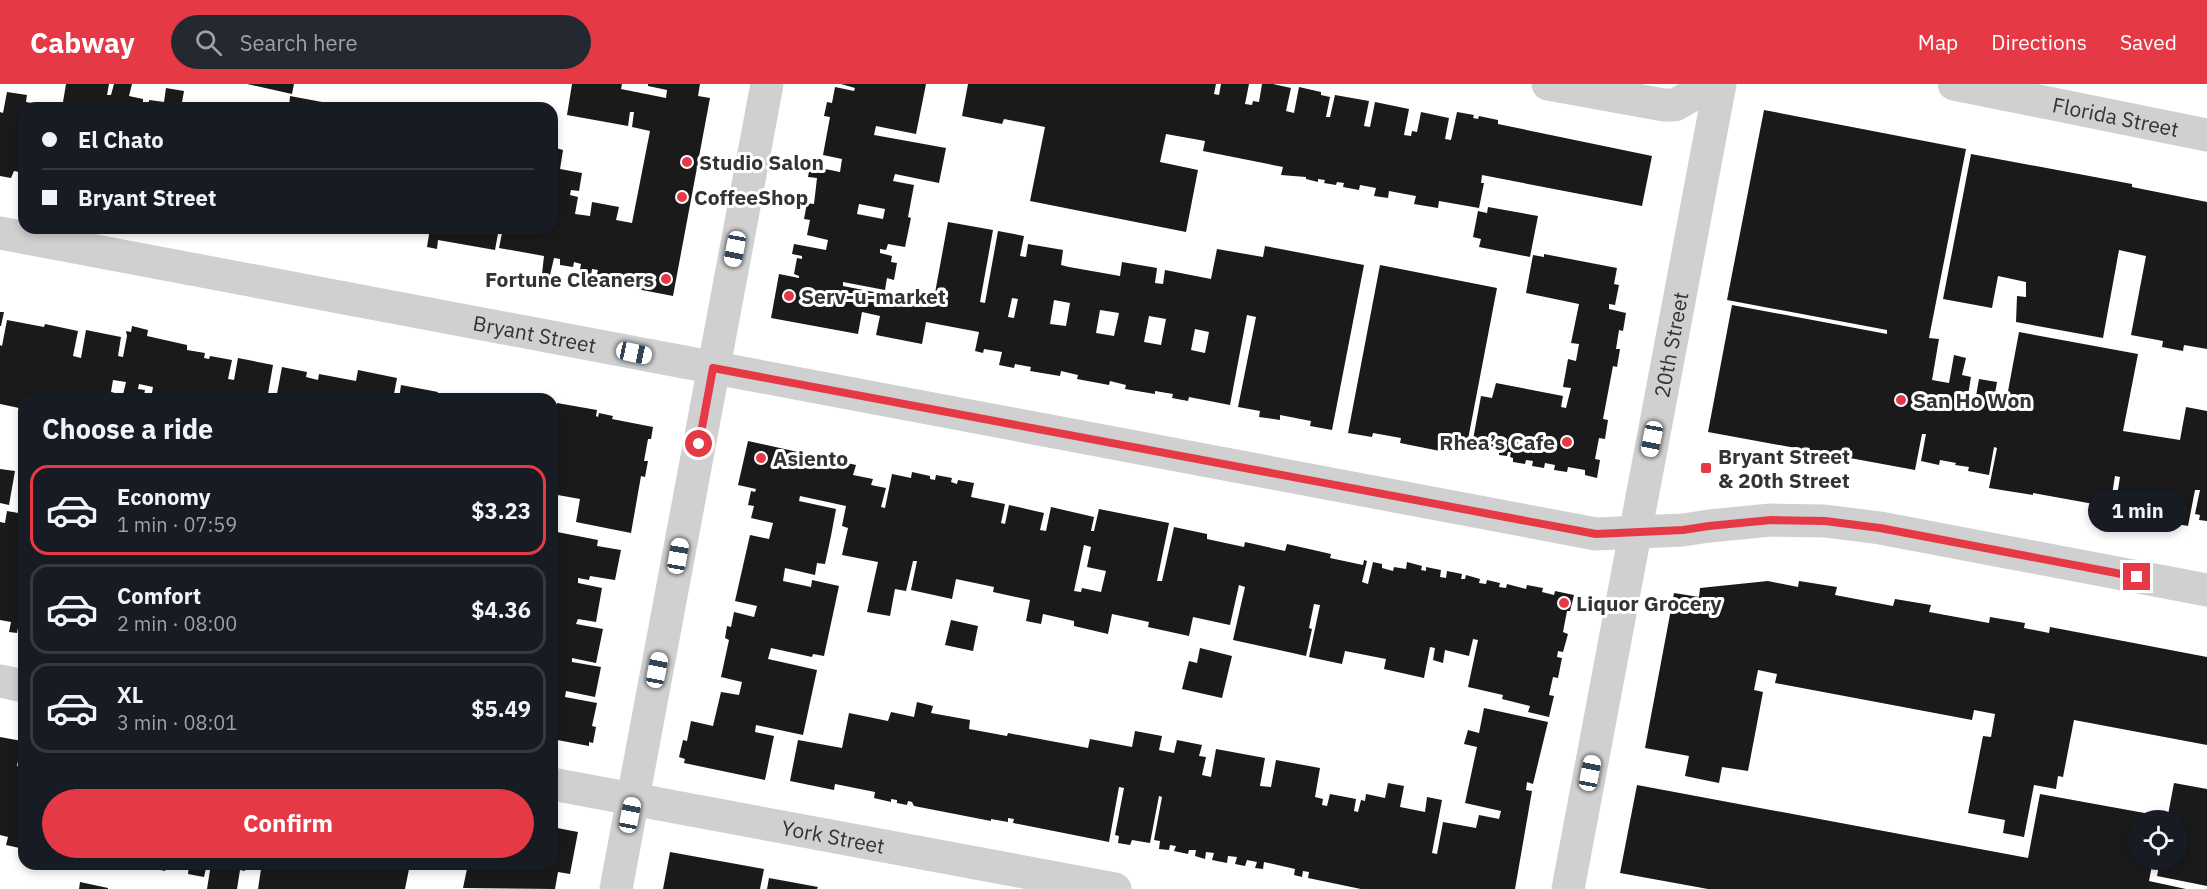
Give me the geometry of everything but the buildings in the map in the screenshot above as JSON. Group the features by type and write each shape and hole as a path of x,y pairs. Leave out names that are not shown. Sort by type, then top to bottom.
{"street":[{"path":"616,889 767,84"},
{"path":"1548,84 1675,105 1712,84"},
{"name":"20th Street","path":"1568,889 1719,84"},
{"name":"Florida Street","path":"1954,84 2207,135"},
{"name":"Bryant Street","path":"0,234 1596,534 1683,530 1771,520 1825,521 1891,530 2207,590"},
{"path":"0,681 18,685"},
{"name":"York Street","path":"558,785 1115,889"}],"place":[{"name":"Studio Salon","path":"687,162"},
{"name":"CoffeeShop","path":"682,197"},
{"name":"Fortune Cleaners","path":"666,279"},
{"name":"Serv-u-market","path":"789,296"},
{"name":"San Ho Won","path":"1901,400"},
{"name":"Rhea’s Cafe","path":"1567,442"},
{"name":"Asiento","path":"761,458"},
{"name":"Bryant Street & 20th Street","path":"1706,468"},
{"name":"Liquor Grocery","path":"1564,603"}],"route":[{"path":"699,444 713,368 1596,534 1683,530 1771,520 1825,521 1880,528 2137,577"}]}
